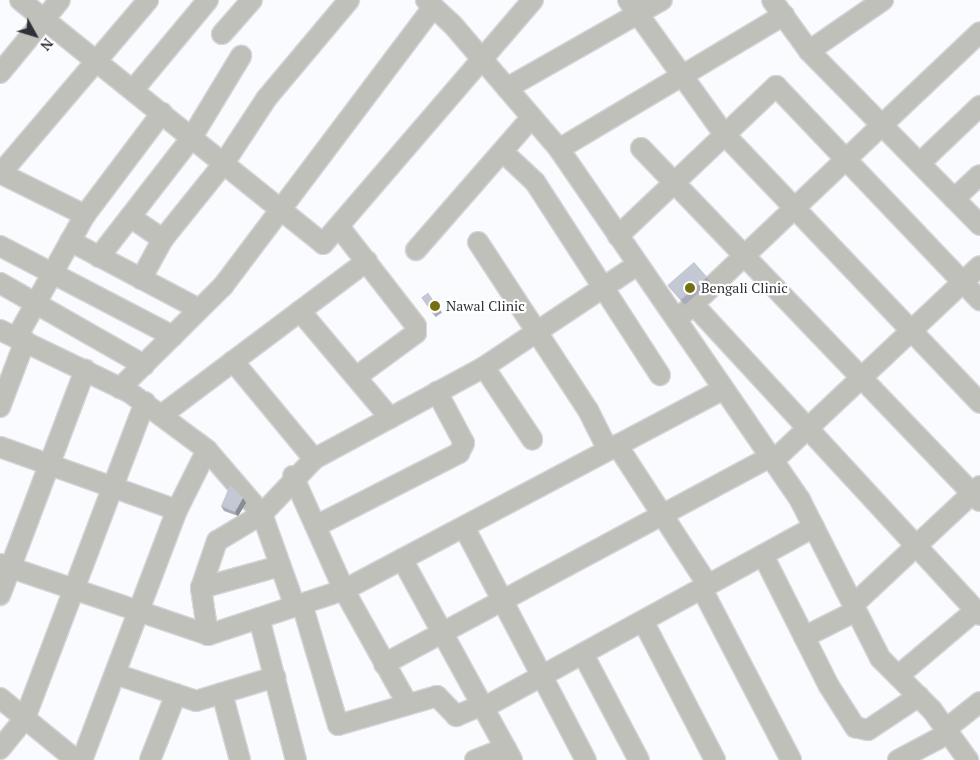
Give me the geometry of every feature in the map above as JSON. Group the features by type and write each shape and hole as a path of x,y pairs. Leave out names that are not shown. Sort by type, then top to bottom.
{"street":[{"path":"20,0 322,244 340,228 484,61 533,0"},
{"path":"0,73 60,0"},
{"path":"85,215 0,173 148,0"},
{"path":"133,90 208,0"},
{"path":"222,34 252,0"},
{"path":"141,278 163,239 224,163 266,99 349,0"},
{"path":"507,88 633,7 662,0"},
{"path":"809,50 883,0"},
{"path":"120,388 223,286 428,2 484,61 559,149 771,459 814,527 880,658 918,696 968,760"},
{"path":"633,7 724,134 980,403"},
{"path":"559,149 681,75 778,8 809,50 980,225"},
{"path":"675,321 980,32"},
{"path":"99,257 192,138 240,56"},
{"path":"618,236 776,86 847,158 980,300"},
{"path":"920,163 980,106"},
{"path":"0,407 14,336 36,303 85,215 162,113"},
{"path":"416,250 532,118"},
{"path":"641,148 861,378 977,494 918,545 855,608 804,637"},
{"path":"503,152 535,182 660,375"},
{"path":"954,199 980,174"},
{"path":"130,217 163,239"},
{"path":"340,228 414,318 416,333 356,377"},
{"path":"70,242 199,309"},
{"path":"478,242 612,448 663,514 705,587 791,760"},
{"path":"0,246 173,336"},
{"path":"163,414 367,261"},
{"path":"208,635 201,588 216,540 262,514 293,476 314,459 484,367 637,265"},
{"path":"384,664 663,514 771,459 809,428 980,266"},
{"path":"0,283 144,365"},
{"path":"693,304 918,545 978,613 898,676"},
{"path":"300,311 390,418"},
{"path":"14,336 120,388 163,414 207,450 262,514 280,566 299,605 338,725 407,703 438,696 456,716 484,706 543,676 814,527"},
{"path":"233,361 314,459"},
{"path":"484,367 532,439"},
{"path":"0,595 5,566 49,465 85,370"},
{"path":"5,566 208,635 344,590 723,389"},
{"path":"316,526 459,453 464,444 437,392"},
{"path":"0,750 25,718 145,402"},
{"path":"0,447 177,510"},
{"path":"82,760 177,510 207,450"},
{"path":"293,476 344,590 407,703"},
{"path":"464,527 586,760"},
{"path":"763,555 804,637 855,727 868,730 918,696"},
{"path":"402,559 444,631 509,754 477,760"},
{"path":"201,588 280,566"},
{"path":"259,618 296,760"},
{"path":"643,621 715,760"},
{"path":"583,654 639,760"},
{"path":"115,674 196,701 275,677"},
{"path":"222,693 240,760"},
{"path":"150,760 176,694"},
{"path":"0,698 76,760"},
{"path":"898,760 947,731 980,702"}],"building":[{"path":"694,262 707,277 681,300 668,285"},
{"path":"428,293 440,310 433,315 421,298"},
{"path":"230,485 243,498 235,512 221,506"}],"place":[{"name":"Bengali Clinic","path":"690,288"},
{"name":"Nawal Clinic","path":"435,306"}]}
